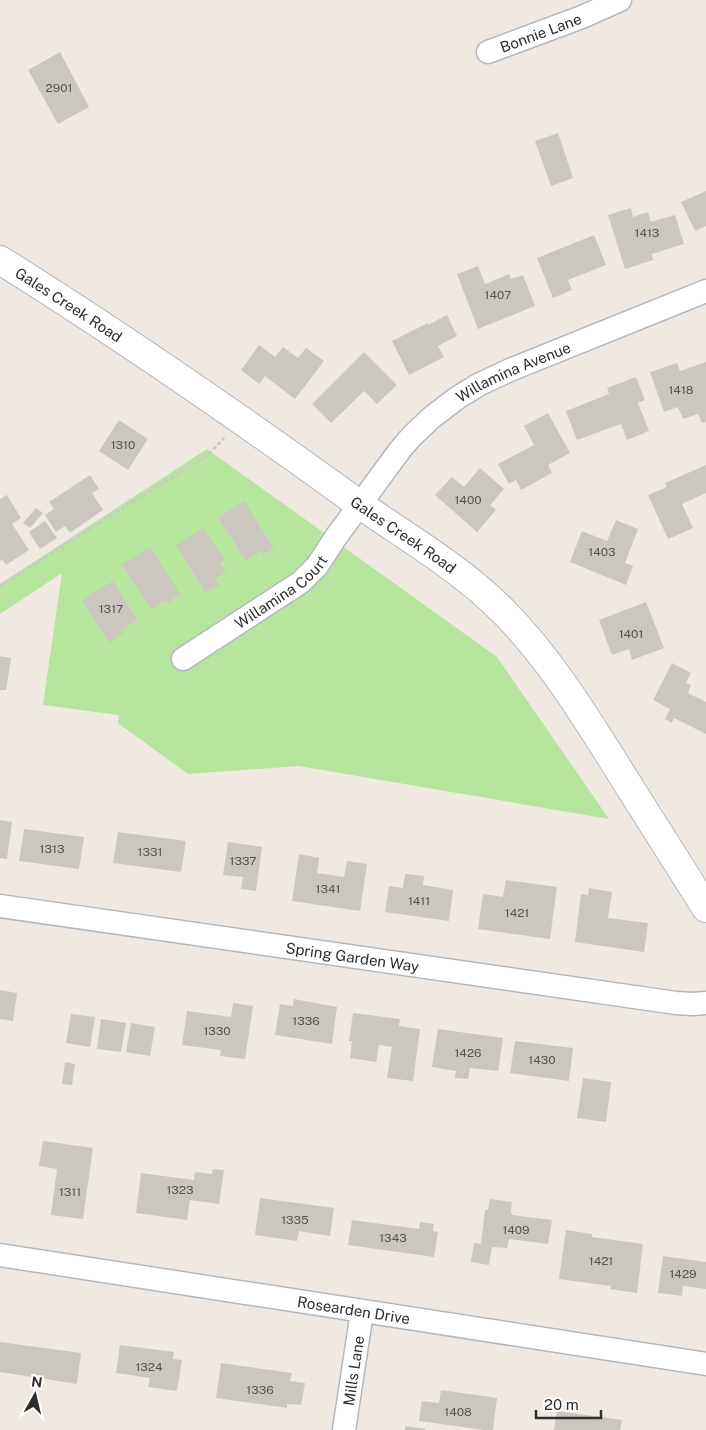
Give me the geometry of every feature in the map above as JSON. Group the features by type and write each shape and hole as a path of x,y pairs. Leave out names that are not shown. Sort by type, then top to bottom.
{"main road":[{"name":"Gales Creek Road","path":"0,260 69,303 241,419 360,505 438,557 504,612 552,667 706,908"}],"street":[{"name":"Bonnie Lane","path":"488,52 582,17 609,2"},
{"name":"Willamina Avenue","path":"360,505 411,437 456,398 510,370 706,291"},
{"name":"Willamina Court","path":"183,659 301,582 318,566 336,537 360,505"},
{"name":"Spring Garden Way","path":"0,906 676,1003 706,1003"},
{"name":"Rosearden Drive","path":"0,1255 706,1364"},
{"name":"Mills Lane","path":"344,1430 362,1312"}],"path":[{"path":"0,586 207,456 241,419"}],"green space":[{"path":"207,449 497,657 609,819 299,766 188,774 118,723 119,715 43,705 62,573 0,614 0,584"}],"building":[{"path":"60,52 89,107 58,124 28,70"},
{"path":"558,133 573,178 551,186 535,141"},
{"path":"706,191 706,226 695,231 681,202"},
{"path":"631,208 633,217 648,212 651,222 675,215 684,244 652,254 653,260 625,269 608,215"},
{"path":"594,235 606,265 568,280 572,290 553,298 537,258"},
{"path":"478,266 485,284 509,274 511,279 523,275 535,306 478,329 457,274"},
{"path":"447,315 457,336 438,346 444,357 409,375 392,341"},
{"path":"259,345 275,357 283,347 298,358 306,348 324,361 295,399 265,376 259,384 241,370"},
{"path":"364,352 397,385 377,404 364,391 331,423 312,404"},
{"path":"706,362 706,422 702,423 698,414 683,419 678,407 664,412 650,372 677,363 680,371"},
{"path":"636,377 645,400 638,403 649,431 627,440 621,424 577,440 566,411 609,394 607,388"},
{"path":"548,413 570,453 548,465 552,473 521,490 516,480 509,484 498,464 534,445 524,426"},
{"path":"119,420 148,439 128,470 99,451"},
{"path":"706,465 706,493 682,504 693,528 668,539 648,495 667,487 665,483"},
{"path":"480,468 504,489 490,505 496,510 477,532 435,495 452,477 464,487"},
{"path":"90,475 99,489 92,493 103,510 70,533 65,526 56,532 45,515 54,509 49,502"},
{"path":"7,495 21,518 12,524 29,550 6,565 2,559 0,561 0,499"},
{"path":"244,501 274,548 263,555 260,551 246,561 218,518"},
{"path":"36,508 43,513 30,528 23,523"},
{"path":"616,520 638,529 625,563 633,566 626,585 570,562 582,531 607,541"},
{"path":"45,521 57,538 40,549 29,532"},
{"path":"203,528 225,560 220,563 226,572 215,579 219,586 205,592 176,545"},
{"path":"150,547 180,594 168,603 166,599 151,610 122,564"},
{"path":"113,581 138,620 121,629 123,633 109,643 82,600"},
{"path":"646,602 664,648 632,660 629,649 612,655 599,620"},
{"path":"0,656 11,658 6,690 0,690"},
{"path":"672,663 691,673 686,683 691,685 688,693 706,702 706,734 674,718 672,723 665,719 670,709 653,700"},
{"path":"0,820 12,822 7,859 0,858"},
{"path":"24,829 84,837 79,869 19,861"},
{"path":"118,832 186,841 181,872 113,863"},
{"path":"228,842 262,847 256,891 241,889 243,877 223,875"},
{"path":"299,854 319,858 317,873 344,877 347,861 367,864 360,911 292,901"},
{"path":"405,874 424,876 423,885 453,890 449,921 385,912 389,886 403,888"},
{"path":"506,880 557,887 550,939 478,929 483,894 503,897"},
{"path":"589,888 612,892 608,918 648,923 644,952 575,942 581,894 588,895"},
{"path":"0,990 17,993 13,1021 0,1019"},
{"path":"294,999 337,1007 332,1044 275,1035 280,1004 293,1006"},
{"path":"233,1003 253,1006 245,1059 220,1056 221,1050 182,1045 187,1011 231,1017"},
{"path":"353,1013 400,1019 399,1026 420,1029 413,1081 387,1078 392,1047 379,1045 376,1062 350,1058 352,1041 349,1041"},
{"path":"71,1014 95,1017 90,1047 66,1043"},
{"path":"101,1019 126,1023 121,1052 97,1049"},
{"path":"131,1023 155,1027 150,1056 126,1052"},
{"path":"438,1029 503,1038 498,1071 470,1068 468,1079 455,1078 456,1071 432,1067"},
{"path":"515,1041 573,1048 569,1081 510,1073"},
{"path":"65,1062 75,1064 72,1085 62,1084"},
{"path":"583,1078 611,1082 606,1122 577,1118"},
{"path":"43,1141 93,1148 83,1219 51,1215 57,1169 39,1166"},
{"path":"213,1169 224,1170 219,1204 190,1200 187,1220 136,1213 141,1173 194,1180 195,1172 212,1174"},
{"path":"260,1198 334,1208 330,1236 299,1231 297,1241 255,1235"},
{"path":"490,1199 512,1202 512,1215 552,1220 548,1244 509,1239 507,1248 492,1247 489,1265 471,1262 474,1243 481,1244 485,1210 488,1210"},
{"path":"352,1220 419,1229 420,1222 434,1224 433,1231 438,1232 434,1257 348,1245"},
{"path":"566,1230 592,1234 592,1237 643,1244 637,1293 610,1289 611,1286 559,1279"},
{"path":"663,1256 706,1262 706,1289 683,1286 682,1296 658,1293"},
{"path":"0,1342 81,1353 77,1384 0,1372"},
{"path":"120,1345 174,1352 173,1359 182,1360 177,1391 148,1387 150,1378 116,1373"},
{"path":"221,1363 292,1373 290,1381 305,1383 301,1405 287,1404 287,1408 216,1398"},
{"path":"441,1390 497,1398 493,1430 419,1421 422,1401 439,1403"},
{"path":"557,1411 622,1420 620,1430 554,1430"},
{"path":"405,1426 426,1429 426,1430 405,1430"}]}
